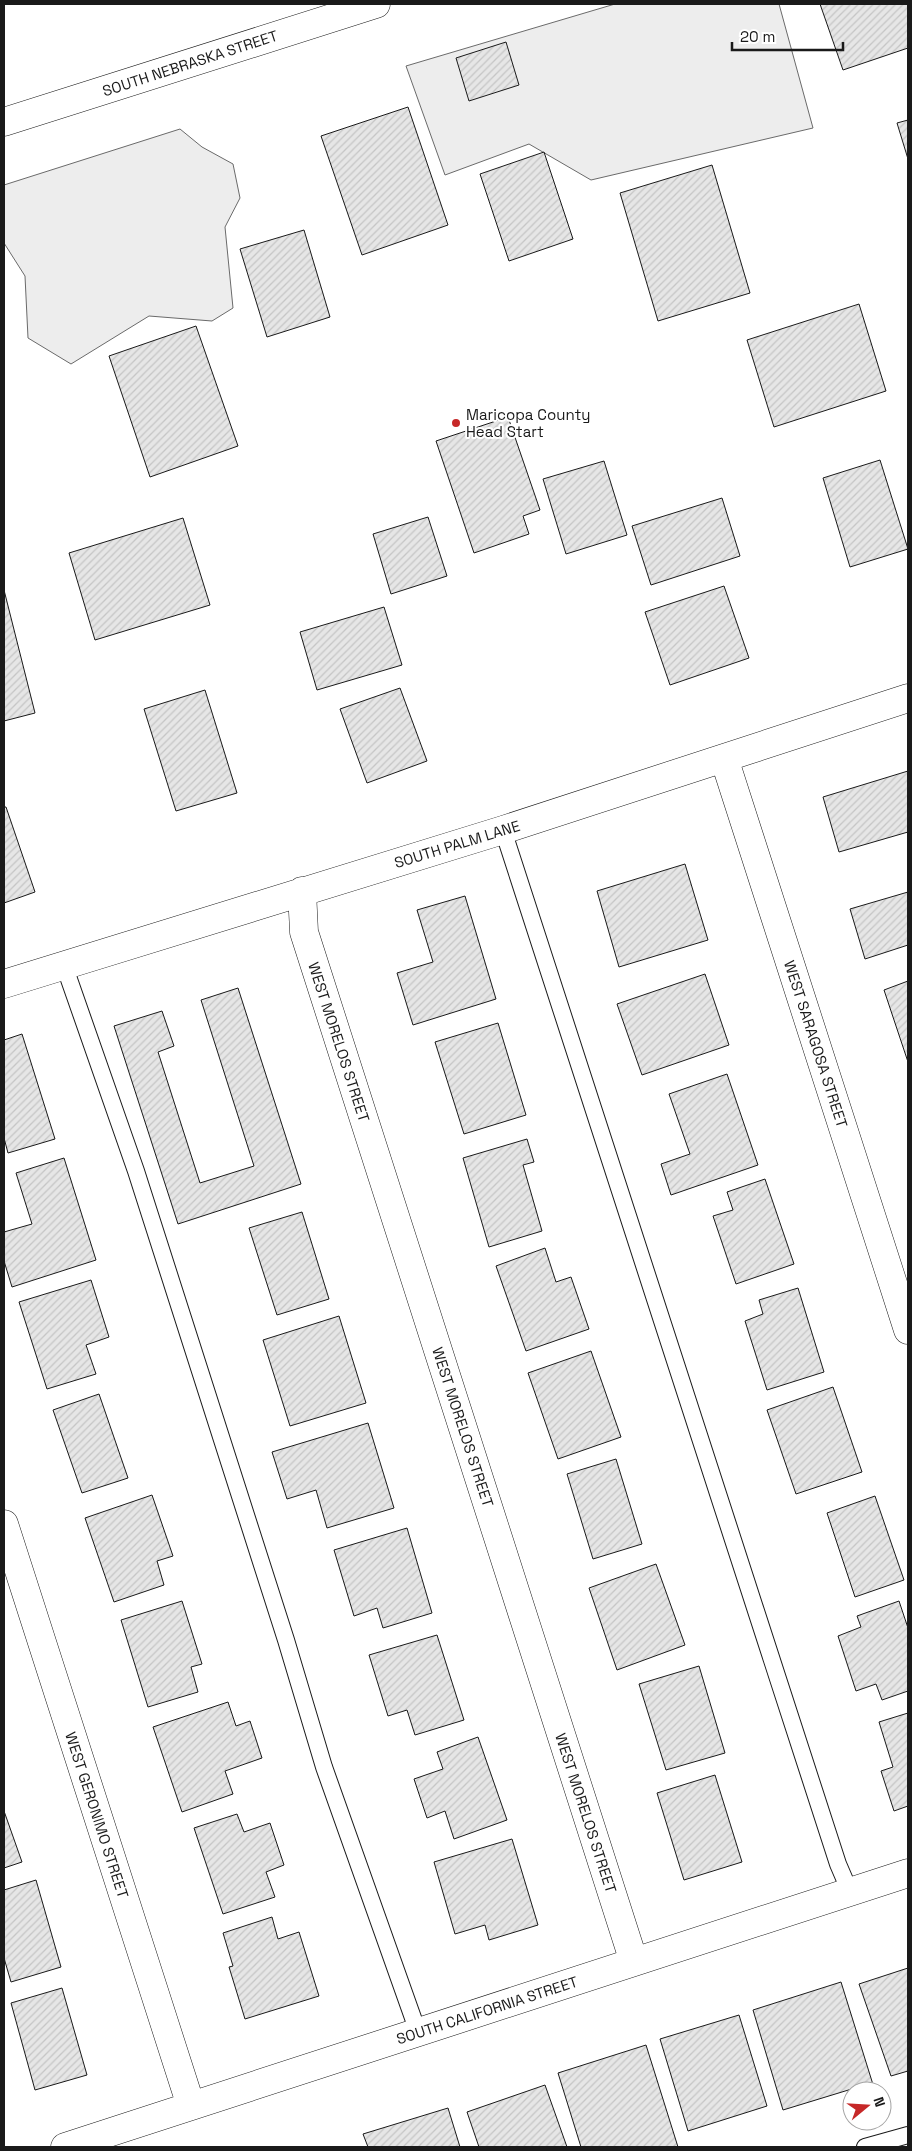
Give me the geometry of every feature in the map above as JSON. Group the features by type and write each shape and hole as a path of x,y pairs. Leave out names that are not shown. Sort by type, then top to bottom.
{"street":[{"name":"SOUTH NEBRASKA STREET","path":"4,122 376,4"},
{"name":"SOUTH PALM LANE","path":"4,984 503,830 908,698"},
{"name":"WEST SARAGOSA STREET","path":"724,758 908,1330"},
{"name":"WEST MORELOS STREET","path":"302,891 304,932 634,1962"},
{"name":"WEST GERONIMO STREET","path":"4,1524 191,2106"},
{"name":"SOUTH CALIFORNIA STREET","path":"65,2147 908,1873"}],"lane":[{"path":"503,830 835,1854 850,1892"},
{"path":"64,965 136,1171 283,1630 324,1767 418,2032"},
{"path":"865,2147 908,2135"}],"shaded area":[{"path":"615,4 779,4 813,128 591,180 529,144 445,175 406,66"},
{"path":"180,129 202,147 233,164 240,198 225,227 233,308 212,321 149,316 71,364 28,338 25,276 4,243 4,185"}],"building":[{"path":"820,4 908,4 908,48 843,70"},
{"path":"506,42 519,85 469,101 456,58"},
{"path":"408,107 448,225 362,255 321,136"},
{"path":"908,120 908,159 897,123"},
{"path":"544,152 573,239 509,261 480,174"},
{"path":"712,165 750,293 658,321 620,193"},
{"path":"304,230 330,317 267,337 240,249"},
{"path":"859,304 886,391 774,427 747,340"},
{"path":"196,326 238,446 150,477 109,356"},
{"path":"508,417 540,510 523,516 529,534 474,553 436,441"},
{"path":"880,460 908,549 850,567 823,478"},
{"path":"604,461 627,535 566,554 543,479"},
{"path":"722,498 740,556 651,585 632,526"},
{"path":"428,517 447,576 391,594 373,534"},
{"path":"183,518 210,605 95,640 69,553"},
{"path":"724,586 749,658 670,685 645,612"},
{"path":"4,590 35,713 4,721"},
{"path":"384,607 402,665 317,690 300,632"},
{"path":"400,688 427,761 367,783 340,709"},
{"path":"205,690 237,793 176,811 144,709"},
{"path":"908,771 908,832 839,852 823,797"},
{"path":"4,807 6,807 35,892 4,903"},
{"path":"685,864 708,940 619,967 597,891"},
{"path":"908,892 908,945 865,959 850,909"},
{"path":"465,896 496,999 413,1025 397,973 433,962 417,910"},
{"path":"705,974 729,1045 642,1075 617,1004"},
{"path":"908,981 908,1062 884,990"},
{"path":"238,988 301,1184 178,1224 114,1026 162,1011 174,1046 158,1052 200,1183 254,1166 201,1000"},
{"path":"498,1023 526,1115 464,1134 435,1042"},
{"path":"22,1034 55,1139 8,1153 4,1138 4,1040"},
{"path":"727,1074 758,1165 671,1195 661,1164 690,1154 669,1094"},
{"path":"527,1139 534,1162 523,1165 542,1231 489,1247 463,1158"},
{"path":"64,1158 96,1260 12,1287 4,1261 4,1232 32,1224 16,1173"},
{"path":"765,1179 794,1264 736,1284 713,1216 733,1210 727,1192"},
{"path":"302,1212 329,1299 277,1315 249,1228"},
{"path":"545,1248 556,1282 571,1277 589,1329 526,1351 496,1266"},
{"path":"91,1280 109,1337 86,1345 96,1374 47,1389 19,1302"},
{"path":"798,1288 824,1372 767,1390 745,1321 763,1314 759,1300"},
{"path":"339,1316 366,1403 290,1426 263,1340"},
{"path":"591,1351 621,1437 558,1459 528,1373"},
{"path":"833,1387 862,1472 796,1494 767,1410"},
{"path":"99,1394 128,1478 82,1493 53,1410"},
{"path":"368,1423 394,1508 327,1528 316,1490 287,1499 272,1452"},
{"path":"616,1459 642,1544 593,1559 567,1474"},
{"path":"152,1495 173,1556 157,1561 164,1585 114,1602 85,1518"},
{"path":"875,1496 904,1580 855,1597 827,1513"},
{"path":"407,1528 432,1613 383,1628 377,1608 354,1616 334,1550"},
{"path":"656,1564 685,1645 617,1670 589,1588"},
{"path":"182,1601 202,1664 191,1667 198,1692 148,1707 121,1620"},
{"path":"899,1601 908,1628 908,1691 882,1700 876,1684 856,1691 838,1636 861,1627 857,1616"},
{"path":"437,1635 464,1720 415,1735 407,1710 388,1716 369,1655"},
{"path":"699,1666 725,1753 666,1770 639,1684"},
{"path":"228,1702 236,1726 250,1721 262,1758 225,1771 233,1794 182,1812 153,1727"},
{"path":"908,1713 908,1806 894,1811 881,1771 893,1767 879,1722"},
{"path":"478,1737 507,1820 454,1839 445,1811 427,1818 414,1779 443,1769 437,1752"},
{"path":"715,1775 742,1862 684,1880 657,1793"},
{"path":"4,1811 22,1862 4,1868"},
{"path":"237,1814 244,1832 270,1823 284,1865 266,1872 275,1897 223,1914 194,1828"},
{"path":"512,1839 538,1925 489,1940 485,1925 455,1934 434,1862"},
{"path":"36,1880 61,1967 11,1982 4,1958 4,1890"},
{"path":"272,1917 278,1939 299,1932 319,1996 245,2019 229,1967 233,1966 223,1933"},
{"path":"908,1968 908,2071 891,2076 859,1984"},
{"path":"841,1982 872,2081 842,2081 842,2092 783,2110 753,2010"},
{"path":"62,1988 87,2075 35,2090 11,2003"},
{"path":"739,2015 767,2106 688,2131 660,2039"},
{"path":"646,2045 678,2147 581,2147 558,2073"},
{"path":"545,2085 567,2147 479,2147 467,2112"},
{"path":"448,2108 460,2147 368,2147 363,2134"}],"place":[{"name":"Maricopa County Head Start","path":"456,423"}]}
